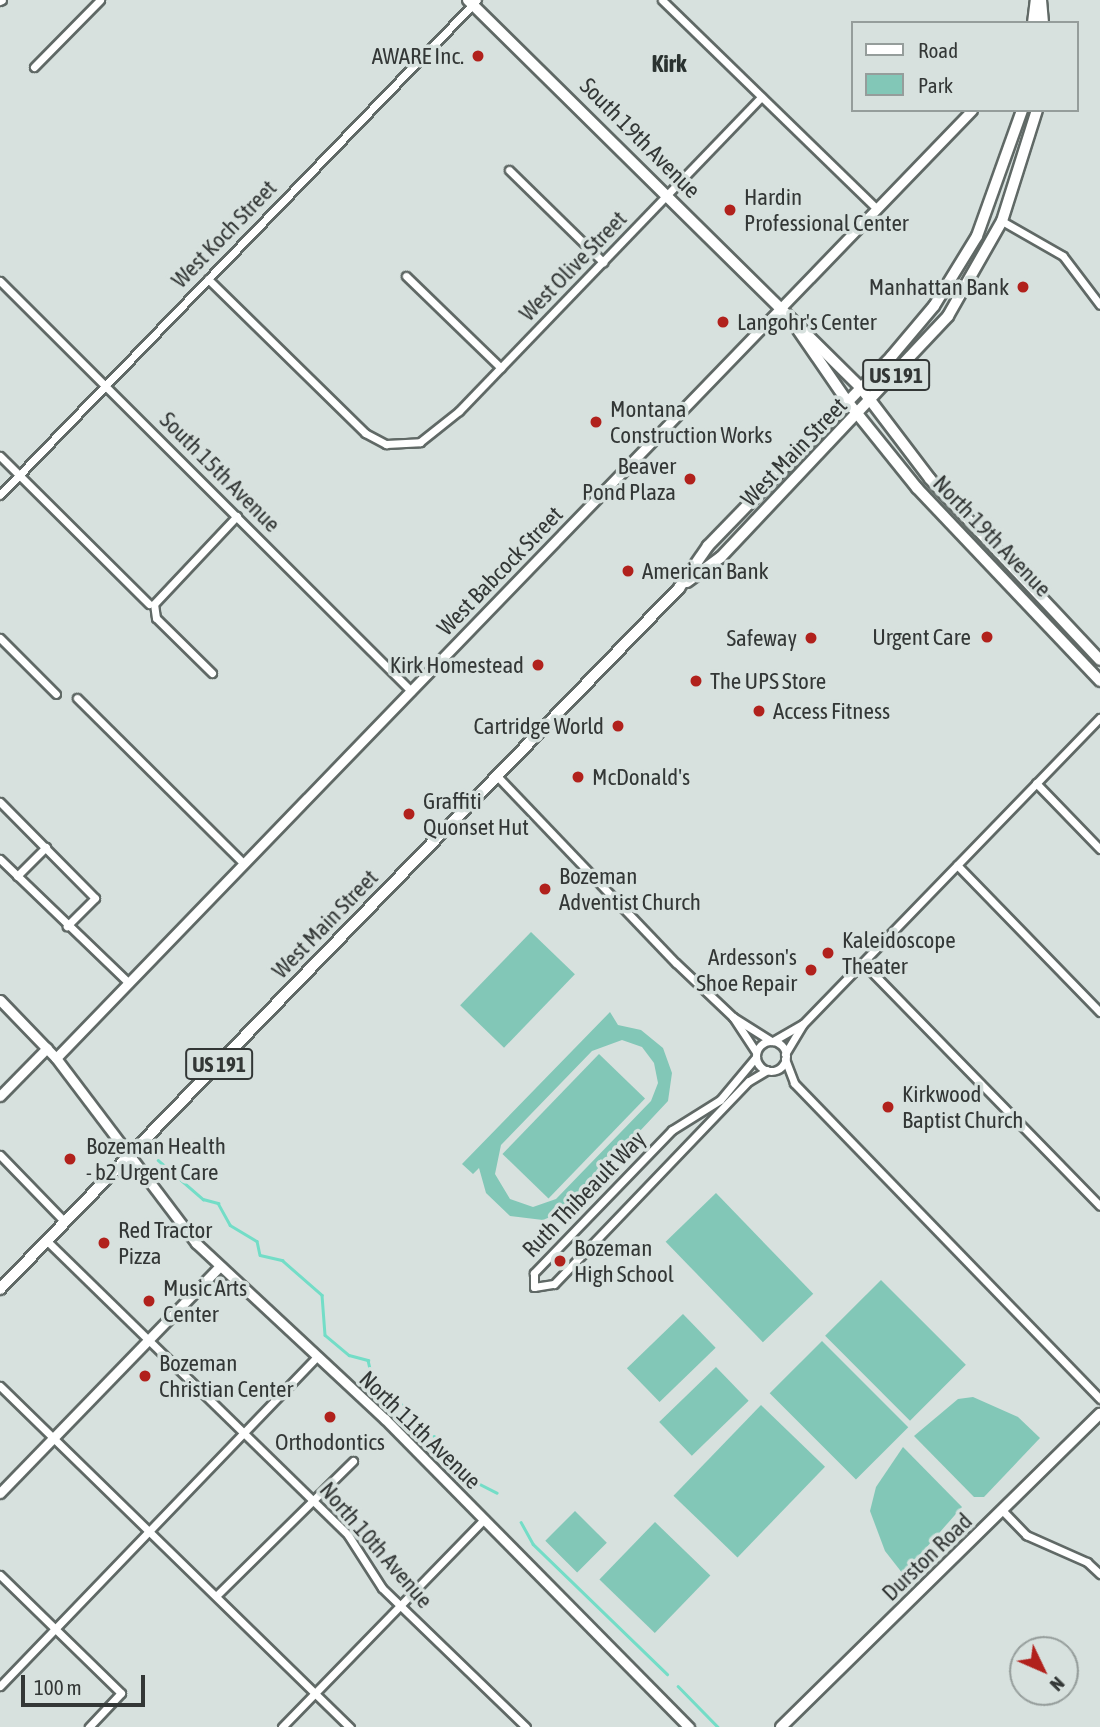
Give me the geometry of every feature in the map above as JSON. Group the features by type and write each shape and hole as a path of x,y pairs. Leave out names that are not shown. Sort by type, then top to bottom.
{"main road":[{"path":"1033,21 1036,0"},
{"path":"1041,0 1043,21"},
{"name":"South 19th Avenue","path":"472,2 782,306 873,401"},
{"name":"West Main Street","path":"0,1289 679,588 708,545 861,388 934,306 965,259 1021,112"},
{"name":"West Main Street","path":"679,588 721,557 873,401 947,316 1002,220 1036,112"},
{"name":"South 19th Avenue","path":"782,306 859,415"},
{"name":"North 19th Avenue","path":"873,401 930,479 1100,660"},
{"name":"North 19th Avenue","path":"859,415 916,488 1100,681"},
{"name":"Durston Road","path":"781,1727 1100,1414"}],"street":[{"path":"34,67 100,0"},
{"path":"662,0 877,209"},
{"name":"West Koch Street","path":"0,495 472,2"},
{"name":"West Olive Street","path":"208,279 363,432 402,446 440,430 761,97"},
{"name":"West Babcock Street","path":"56,1058 970,112"},
{"path":"509,170 603,262"},
{"path":"1002,220 1063,256 1100,305"},
{"path":"406,276 501,368"},
{"name":"South 15th Avenue","path":"0,281 411,691"},
{"path":"0,297 8,289"},
{"path":"0,456 149,604"},
{"path":"212,673 162,624 154,604 237,516"},
{"path":"0,638 56,694"},
{"path":"77,698 244,864"},
{"path":"770,1070 785,1057 803,1024 1100,718"},
{"path":"498,777 733,1017 756,1055 770,1070 801,1090 1100,1399"},
{"path":"1036,783 1100,849"},
{"path":"0,802 96,898 67,926"},
{"path":"17,876 46,847"},
{"path":"0,859 129,983"},
{"path":"957,865 1100,1012"},
{"path":"863,963 1100,1206"},
{"name":"North 11th Avenue","path":"0,1000 56,1058 220,1266 315,1359 386,1419 689,1727"},
{"path":"733,1017 772,1041 785,1057 801,1090"},
{"path":"756,1055 772,1041 803,1024"},
{"path":"0,1096 47,1048"},
{"name":"Ruth Thibeault Way","path":"756,1055 720,1101 672,1129 534,1273 534,1287 554,1284 749,1081 770,1070"},
{"path":"0,1155 65,1222"},
{"name":"North 10th Avenue","path":"47,1241 313,1500 357,1545 400,1606 526,1727"},
{"path":"0,1493 220,1266"},
{"path":"0,1686 315,1359"},
{"path":"0,1386 217,1595 349,1727"},
{"path":"217,1595 353,1461"},
{"path":"1002,1510 1026,1535 1087,1562 1100,1574"},
{"path":"282,1727 484,1519"},
{"path":"0,1575 121,1693 89,1727"}],"green space":[{"path":"531,932 575,974 504,1048 460,1005"},
{"path":"610,1012 618,1025 641,1030 663,1048 672,1073 668,1101 566,1210 543,1220 510,1216 486,1193 479,1168 473,1174 462,1164","holes":["622,1040 642,1047 654,1063 658,1083 651,1101 556,1199 533,1207 510,1199 495,1174 501,1145 592,1051"]},
{"path":"599,1054 645,1098 548,1198 502,1154"},
{"path":"716,1193 813,1294 763,1342 666,1242"},
{"path":"881,1280 966,1365 910,1421 825,1336"},
{"path":"683,1314 716,1348 660,1402 627,1368"},
{"path":"822,1341 908,1427 856,1480 770,1393"},
{"path":"716,1367 749,1401 692,1456 659,1422"},
{"path":"973,1397 1018,1417 1040,1438 984,1497 974,1497 914,1436 958,1399"},
{"path":"761,1405 825,1467 737,1557 673,1496"},
{"path":"903,1447 962,1507 903,1574 885,1551 870,1511 876,1487"},
{"path":"575,1511 607,1543 577,1573 545,1541"},
{"path":"655,1522 710,1575 655,1633 599,1580"}],"waterway":[{"path":"158,1160 203,1199 218,1203 230,1225 257,1241 260,1255 282,1260 322,1295 325,1335 349,1355 368,1360 372,1377 414,1416"},
{"path":"434,1436 454,1456"},
{"path":"468,1470 470,1479 497,1493"},
{"path":"521,1522 533,1544 667,1674"},
{"path":"678,1686 718,1727"}],"place":[{"name":"AWARE Inc.","path":"478,56"},
{"name":"Hardin Professional Center","path":"730,210"},
{"name":"Manhattan Bank","path":"1023,287"},
{"name":"Langohr's Center","path":"723,322"},
{"name":"Montana Construction Works","path":"596,422"},
{"name":"Beaver Pond Plaza","path":"690,479"},
{"name":"American Bank","path":"628,571"},
{"name":"Urgent Care","path":"987,637"},
{"name":"Safeway","path":"811,638"},
{"name":"Kirk Homestead","path":"538,665"},
{"name":"The UPS Store","path":"696,681"},
{"name":"Access Fitness","path":"759,711"},
{"name":"Cartridge World","path":"618,726"},
{"name":"McDonald's","path":"578,777"},
{"name":"Graffiti Quonset Hut","path":"409,814"},
{"name":"Bozeman Adventist Church","path":"545,889"},
{"name":"Kaleidoscope Theater","path":"828,953"},
{"name":"Ardesson's Shoe Repair","path":"811,970"},
{"name":"Kirkwood Baptist Church","path":"888,1107"},
{"name":"Bozeman Health - b2 Urgent Care","path":"70,1159"},
{"name":"Red Tractor Pizza","path":"104,1243"},
{"name":"Bozeman High School","path":"560,1261"},
{"name":"Music Arts Center","path":"149,1301"},
{"name":"Bozeman Christian Center","path":"145,1376"},
{"name":"Orthodontics","path":"330,1417"}],"district":[{"name":"Kirk","path":"669,64"}]}
